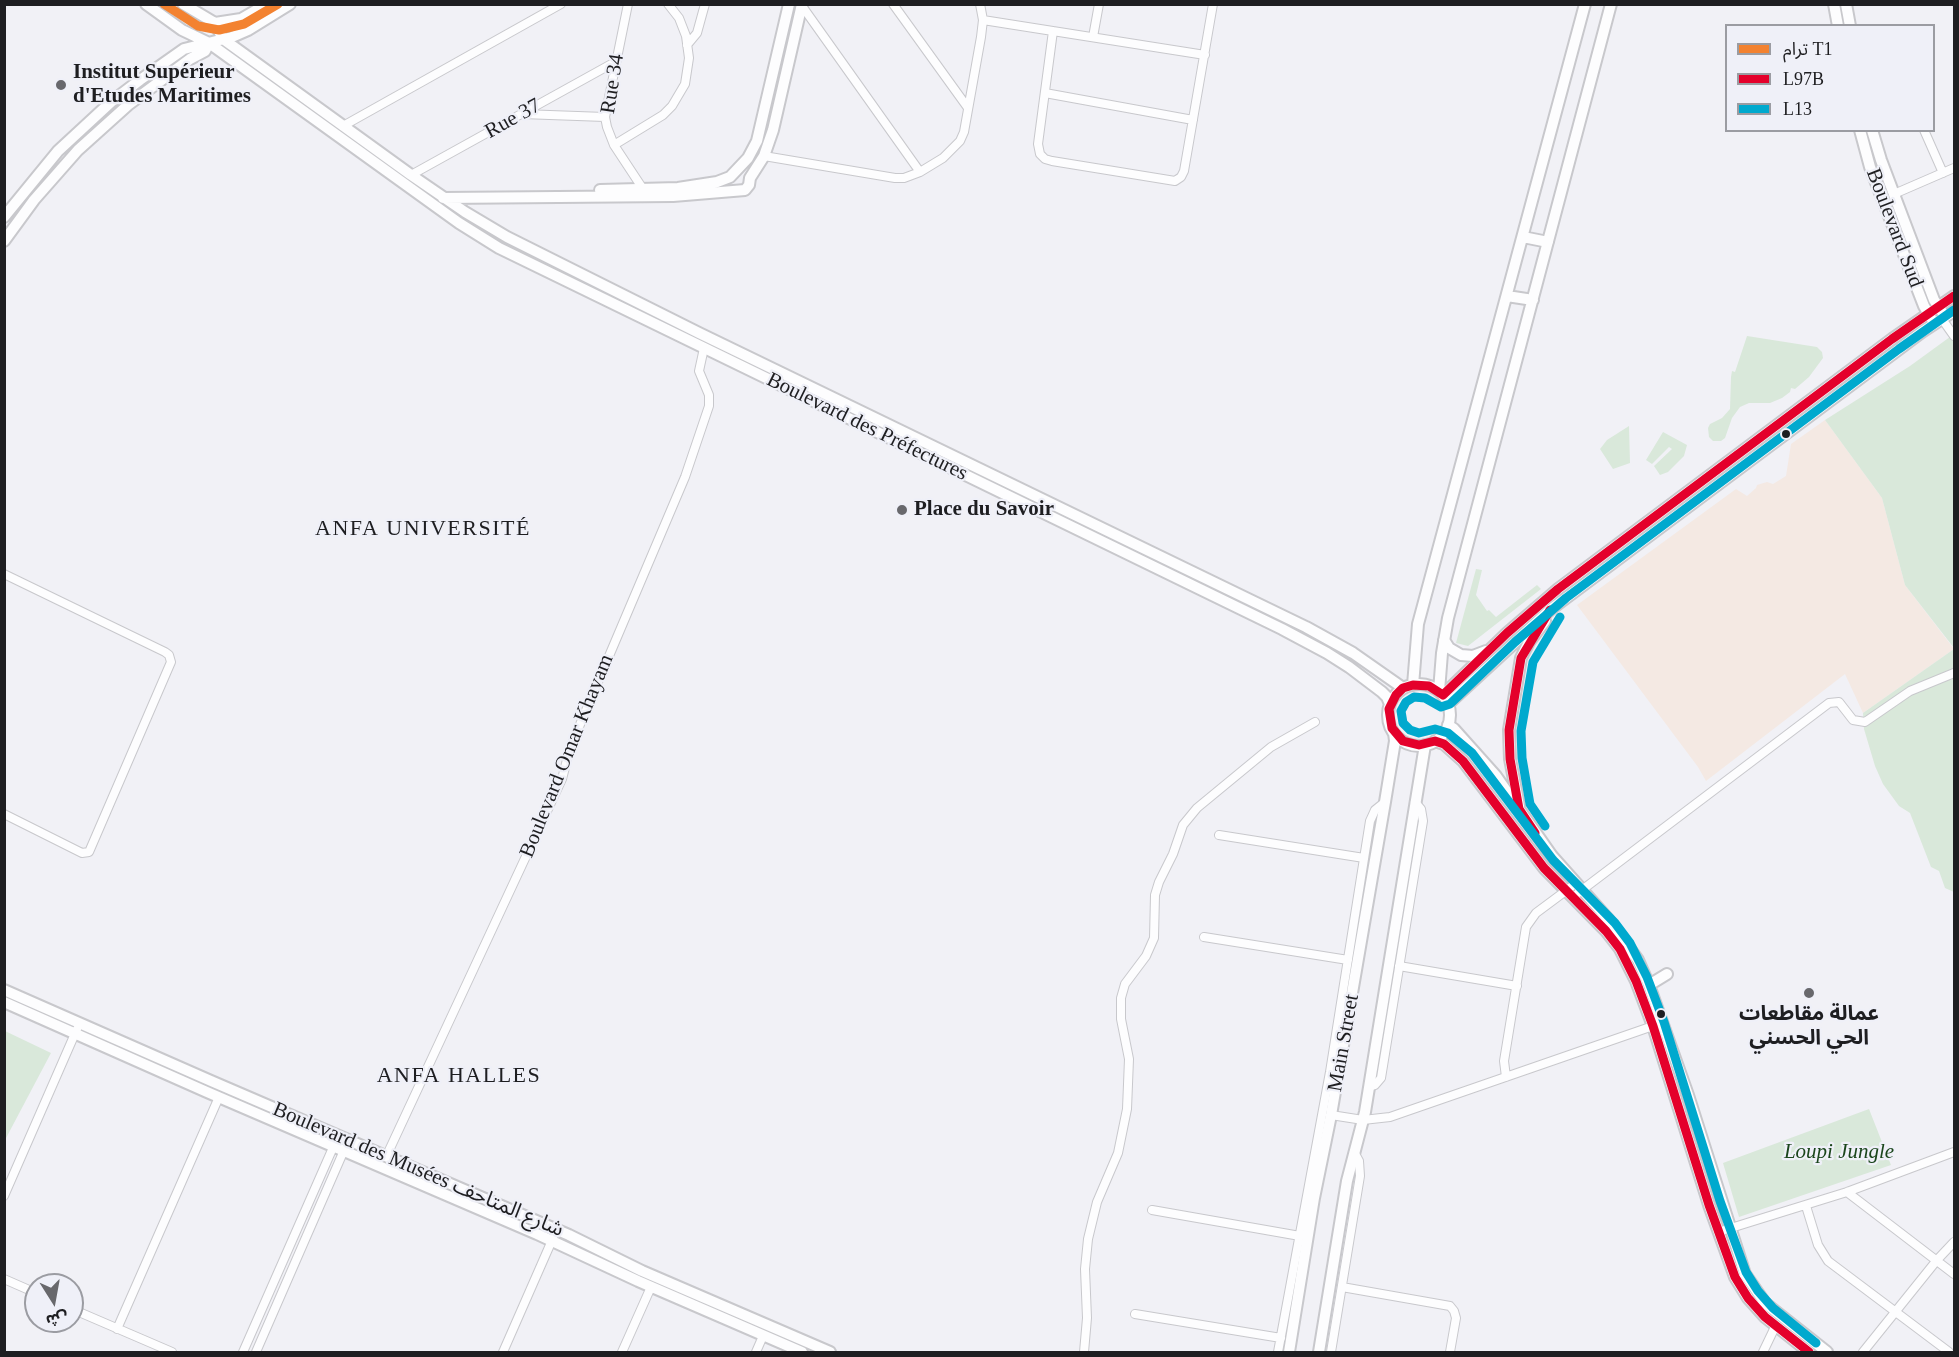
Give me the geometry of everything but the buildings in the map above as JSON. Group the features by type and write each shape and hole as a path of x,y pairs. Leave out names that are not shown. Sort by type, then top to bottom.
{"street":[{"name":"Boulevard des Préfectures","path":"146,4 182,30 209,43 419,195 499,248 1322,635 1408,687"},
{"path":"183,4 215,23 241,19 267,4"},
{"path":"4,217 45,166 111,102 184,49 248,30 290,4"},
{"path":"343,126 561,4"},
{"name":"Rue 34","path":"628,4 605,117 614,145 643,189"},
{"path":"614,145 652,123 672,106 680,95 687,78 689,58 683,27 668,4"},
{"path":"687,45 700,26 705,4"},
{"path":"735,189 730,183 733,174 748,158 761,128 789,4"},
{"path":"892,4 968,108"},
{"path":"764,156 895,178 904,178 920,172 943,158 960,141 968,108 983,20 980,4"},
{"path":"1092,37 1099,4"},
{"path":"1053,31 1038,147 1042,157 1172,182 1181,177 1213,4"},
{"path":"1408,687 1419,624 1585,4"},
{"path":"1430,743 1443,734 1448,725 1450,714 1444,697 1444,640 1479,499 1611,4"},
{"path":"1834,4 1838,24"},
{"path":"1846,4 1850,24"},
{"path":"802,5 920,172"},
{"path":"433,204 444,198 673,196 735,189 745,190 764,156 776,120 802,5"},
{"path":"983,20 1205,55"},
{"name":"Boulevard des Préfectures","path":"215,23 223,39 430,189 534,253 710,346"},
{"path":"182,30 185,39 184,49"},
{"path":"248,30 245,44 250,58"},
{"path":"4,241 34,200 78,150 128,105 190,59 205,51 209,43"},
{"name":"Rue 37","path":"411,175 615,62"},
{"path":"1045,93 1193,120"},
{"path":"521,114 605,117"},
{"name":"Boulevard Sud","path":"1861,132 1870,167 1928,314 1944,318"},
{"name":"Boulevard Sud","path":"1873,132 1934,300 1944,318"},
{"path":"1925,132 1943,173"},
{"path":"1894,194 1954,168"},
{"path":"419,195 424,190 430,189 465,191 643,189 697,185 746,172 750,178"},
{"path":"483,198 478,209 484,224"},
{"path":"1523,237 1548,242"},
{"path":"1507,296 1533,300"},
{"path":"1444,697 1524,618 1567,582 1892,339 1954,296"},
{"path":"1444,697 1550,610 1944,318 1954,336"},
{"name":"Boulevard Omar Khayam","path":"386,1157 562,779 567,754 577,729 679,493 708,412 709,395 699,371 710,346"},
{"name":"Boulevard des Préfectures","path":"922,448 1316,646 1376,687 1388,697 1390,704"},
{"path":"4,574 165,652 169,655 171,662 89,852 82,853 4,814"},
{"path":"1519,809 1509,749 1509,730 1518,674 1525,650 1550,610"},
{"path":"1444,640 1453,652 1465,656 1473,656 1492,648"},
{"path":"1506,1077 1504,1061 1525,933 1536,913 1569,895 1829,703 1839,702 1853,720 1865,722 1910,692 1954,673"},
{"path":"1444,697 1430,686 1408,687 1396,695 1390,704 1389,719 1394,733 1408,743 1430,743 1450,749 1470,770 1540,862 1569,895 1606,931 1620,950 1636,981 1724,1230 1740,1263 1757,1294 1773,1311 1827,1353"},
{"path":"1084,1353 1085,1269 1088,1239 1097,1202 1118,1153 1127,1109 1129,1059 1120,1019 1121,998 1125,984 1146,956 1154,938 1155,895 1159,882 1173,854 1183,825 1197,808 1271,747 1315,722"},
{"path":"1448,725 1488,766 1552,856 1629,945 1638,960 1688,1095 1724,1230 1730,1266 1741,1288 1756,1308 1775,1327 1809,1353"},
{"name":"Main Street","path":"1289,1353 1314,1198 1331,1115 1385,802 1395,741 1394,733"},
{"name":"Main Street","path":"1319,1353 1344,1196 1369,1087 1415,802 1430,743"},
{"path":"1278,1353 1364,858 1373,813 1385,802"},
{"path":"1369,1087 1381,1078 1423,821 1422,813 1415,802"},
{"path":"1219,834 1364,858"},
{"path":"1204,937 1348,960"},
{"path":"1399,966 1516,986"},
{"path":"1649,985 1667,974"},
{"name":"Boulevard des Musées شارع المتاحف","path":"4,990 219,1097 341,1144 386,1157 554,1235 651,1287 802,1353"},
{"name":"Boulevard des Musées شارع المتاحف","path":"4,1002 77,1028 341,1144 830,1353"},
{"path":"1331,1115 1363,1120 1390,1117 1653,1026"},
{"path":"4,1196 77,1028"},
{"path":"117,1329 219,1097"},
{"path":"243,1353 341,1144"},
{"path":"256,1353 341,1144"},
{"path":"1331,1353 1360,1176 1359,1161 1354,1152"},
{"path":"1724,1230 1806,1206 1954,1152"},
{"path":"1847,1192 1954,1274"},
{"path":"1806,1206 1818,1245 1828,1261 1949,1353"},
{"path":"1152,1210 1300,1236"},
{"path":"503,1353 554,1235"},
{"path":"1863,1353 1954,1242"},
{"path":"4,1279 24,1288"},
{"path":"622,1353 651,1287"},
{"path":"1342,1287 1450,1306 1456,1318 1450,1353"},
{"path":"84,1314 172,1353"},
{"path":"1135,1314 1281,1338"},
{"path":"1763,1353 1775,1327"},
{"path":"756,1353 763,1336"}],"shaded area":[{"path":"1825,420 1882,498 1905,585 1954,649 1863,713 1845,674 1706,781 1698,767 1577,605 1736,489 1747,496 1757,485 1767,482 1773,484 1786,476 1791,444"}],"green space":[{"path":"1954,334 1954,648 1905,585 1882,498 1825,420 1910,366"},
{"path":"1747,336 1817,347 1822,352 1823,358 1809,377 1795,389 1791,388 1790,392 1782,398 1770,403 1749,403 1740,407 1732,418 1725,438 1721,441 1713,441 1709,437 1708,428 1730,409 1732,371 1735,372"},
{"path":"1629,426 1630,463 1613,469 1600,449 1607,440"},
{"path":"1663,432 1687,445 1684,456 1668,472 1660,475 1654,466 1672,449 1669,447 1652,464 1646,460"},
{"path":"1476,569 1482,570 1476,595 1487,611 1489,610 1496,617 1537,585 1541,589 1468,646 1456,643"},
{"path":"1954,649 1954,892 1945,888 1939,871 1931,867 1910,813 1899,806 1883,784 1864,729 1863,713"},
{"path":"5,1031 51,1053 5,1140"},
{"name":"Loupi Jungle","path":"1869,1109 1891,1165 1739,1217 1723,1163"}],"tram line":[{"name":"T1","path":"164,4 198,26 219,30 244,24 278,4"}],"transit line":[{"name":"L97B","path":"1809,1352 1765,1317 1748,1298 1735,1277 1709,1205 1653,1026 1636,981 1620,949 1606,931 1544,868 1463,761 1444,744 1435,741 1419,745 1403,741 1392,728 1389,709 1396,695 1403,688 1413,685 1429,686 1443,695 1507,633 1558,589 1892,339 1954,296"},
{"name":"L13","path":"1816,1343 1773,1308 1758,1291 1746,1272 1720,1201 1664,1022 1647,977 1630,943 1615,923 1553,860 1472,753 1448,733 1435,729 1419,733 1410,730 1403,723 1401,711 1406,702 1414,697 1425,698 1441,707 1450,704 1515,642 1566,598 1954,310"},
{"name":"L97B","path":"1535,833 1519,809 1510,759 1509,730 1521,658 1550,610"},
{"name":"L13","path":"1545,826 1530,804 1522,758 1521,731 1533,662 1560,617"}],"place":[{"name":"Institut Supérieur d'Etudes Maritimes","path":"61,85"},
{"name":"Place du Savoir","path":"902,510"},
{"name":"عمالة مقاطعات الحي الحسني","path":"1809,993"}],"district":[{"name":"ANFA UNIVERSITÉ","path":"423,529"},
{"name":"ANFA HALLES","path":"459,1076"}]}
